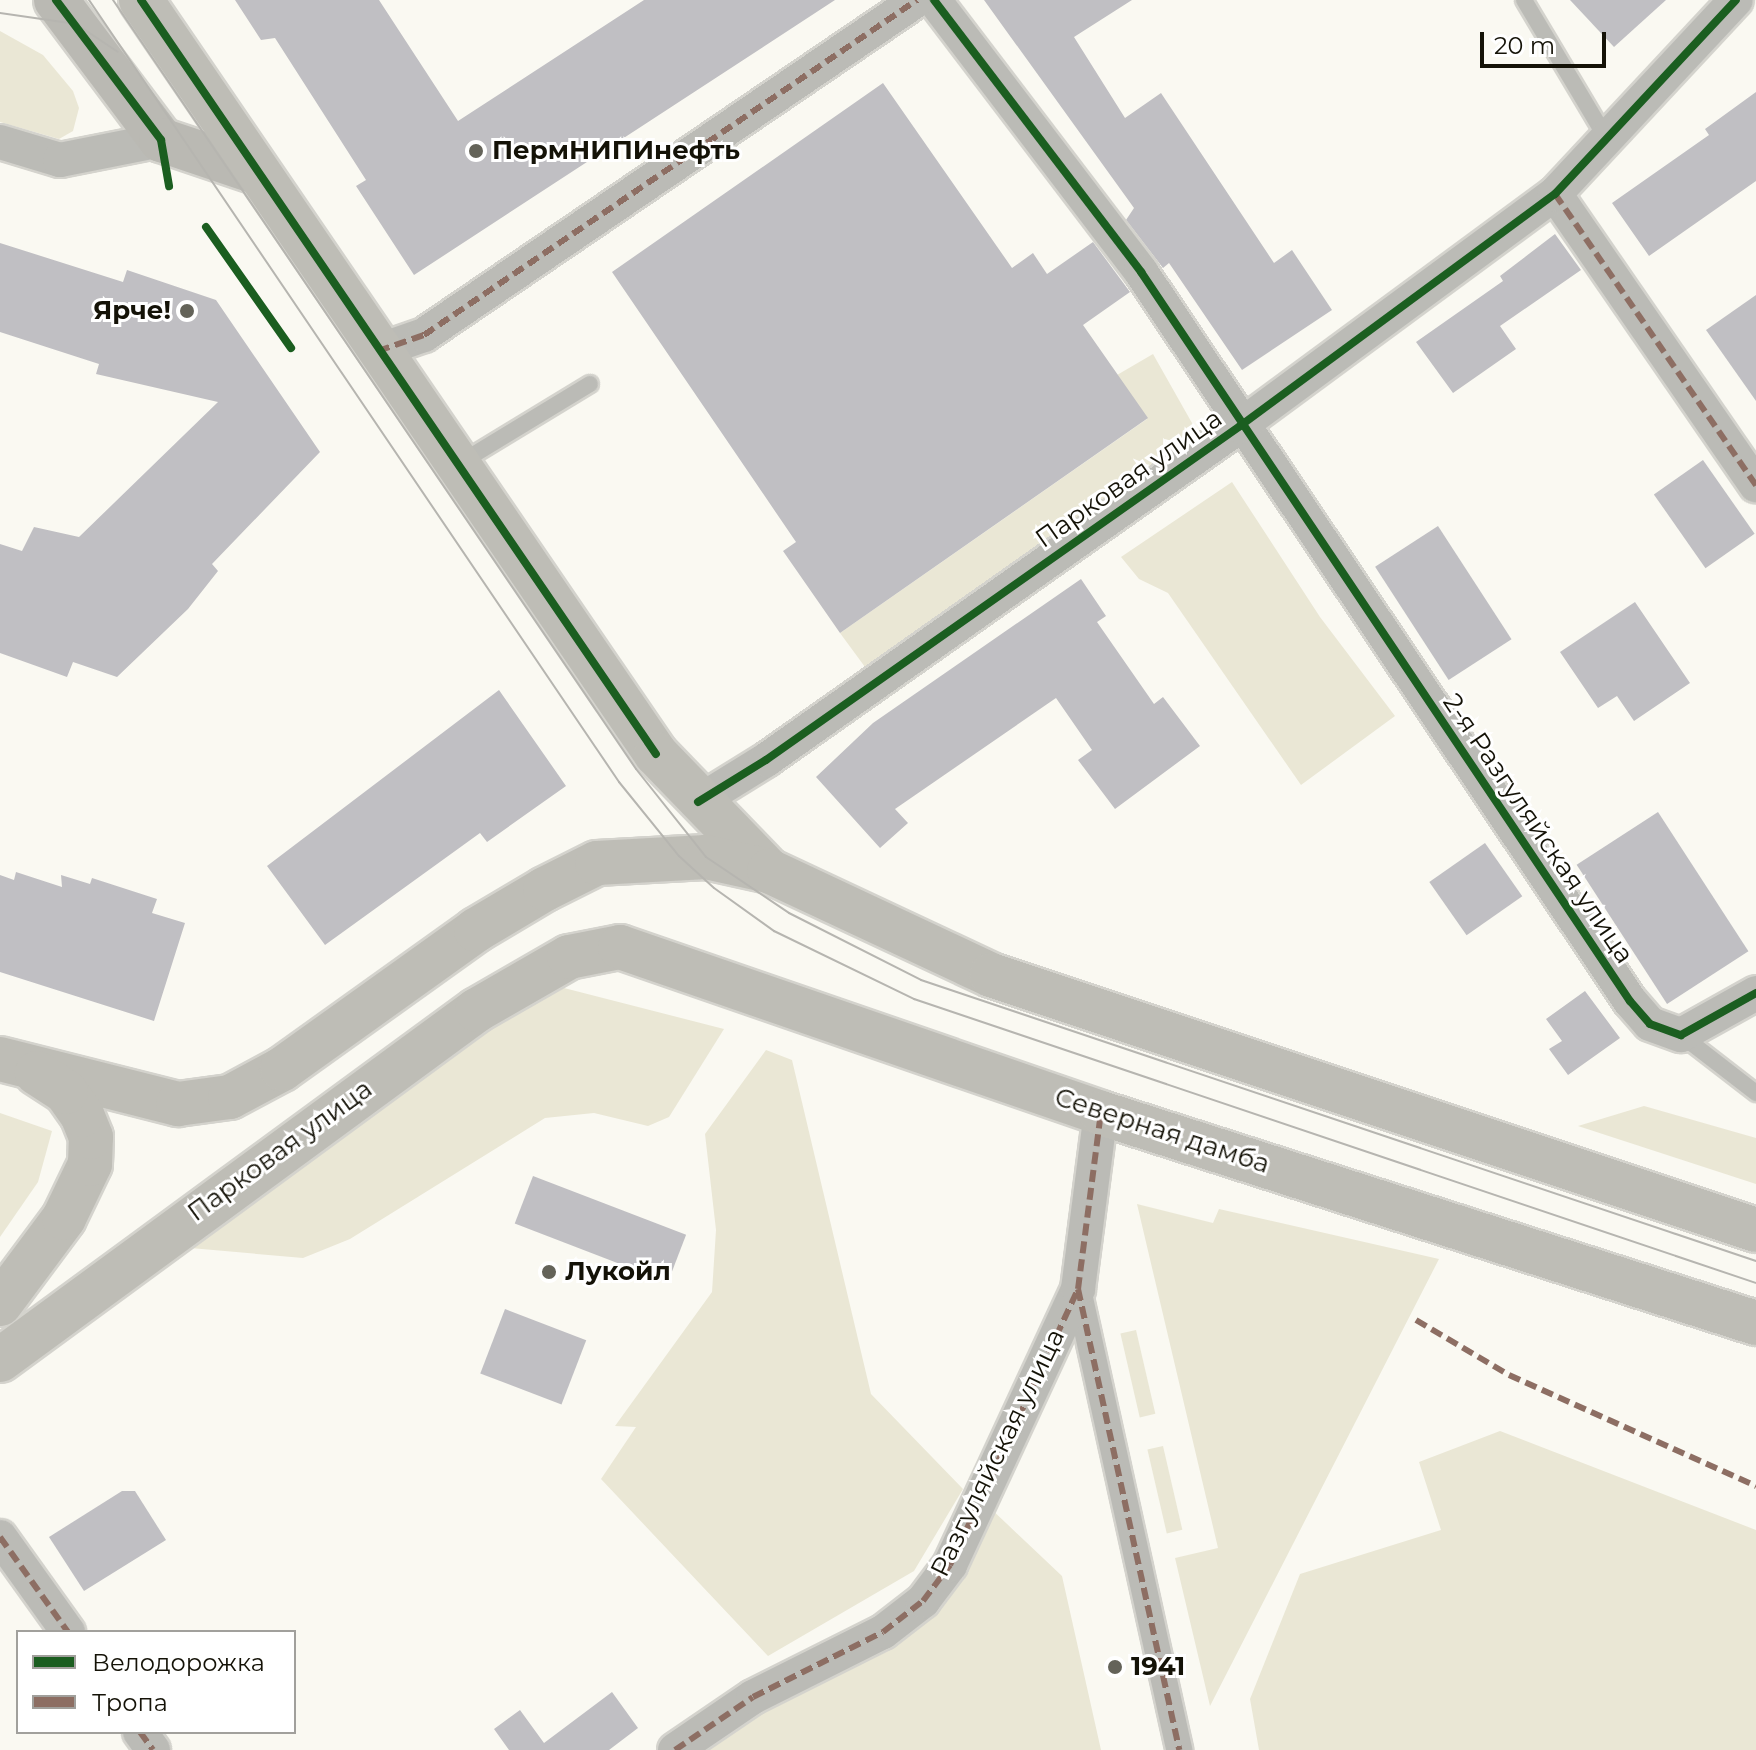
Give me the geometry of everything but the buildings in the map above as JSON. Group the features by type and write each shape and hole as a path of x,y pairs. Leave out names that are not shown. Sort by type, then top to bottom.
{"main road":[{"path":"56,0 161,140 256,172"},
{"path":"141,0 455,466 656,754 698,802 769,871"},
{"path":"2,1060 153,1100 205,1103 254,1086 476,930 597,863 706,857 769,871 991,975 1756,1230"},
{"name":"Северная дамба","path":"569,957 620,947 647,953 1101,1113 1756,1323"},
{"name":"Парковая улица","path":"0,1360 344,1103 477,1010 569,957"},
{"path":"0,1304 73,1203 91,1151 87,1124 66,1092 2,1060"}],"street":[{"path":"378,351 424,335 917,0"},
{"name":"2-я Разгуляйская улица","path":"934,0 1141,272 1240,426 1630,1001 1650,1024 1681,1035"},
{"name":"Парковая улица","path":"698,802 1240,426 1555,194 1736,0"},
{"path":"0,142 60,160 161,140"},
{"path":"1555,194 1756,485"},
{"path":"1681,1035 1756,993"},
{"name":"Разгуляйская улица","path":"675,1750 753,1697 883,1632 923,1601 950,1565 1078,1289 1101,1113"},
{"path":"1078,1289 1179,1750"},
{"path":"0,1537 67,1630"}],"lane":[{"path":"1524,0 1607,139"},
{"path":"455,466 590,384"},
{"path":"1681,1035 1756,1093"}],"shaded area":[{"path":"0,31 43,55 73,91 79,108 73,131 59,139 0,122"},
{"path":"1153,354 1192,423 1191,442 1173,461 865,667 840,633 1147,419 1117,375"},
{"path":"1232,482 1320,617 1395,716 1301,785 1168,593 1139,579 1121,557"},
{"path":"564,988 724,1029 669,1117 648,1126 594,1113 545,1118 350,1239 303,1258 179,1247 480,1033"},
{"path":"766,1050 792,1060 871,1394 963,1489 914,1571 768,1656 601,1479 636,1427 615,1426 712,1292 716,1230 705,1134"},
{"path":"1644,1106 1756,1138 1756,1184 1578,1126"},
{"path":"0,1113 52,1131 38,1182 0,1237"},
{"path":"1137,1204 1213,1223 1219,1209 1439,1259 1210,1706 1175,1558 1218,1548"},
{"path":"1136,1330 1155,1414 1140,1417 1120,1334"},
{"path":"1500,1431 1756,1530 1756,1750 1259,1750 1250,1699 1300,1574 1441,1530 1419,1462"},
{"path":"1163,1446 1182,1530 1167,1533 1147,1450"},
{"path":"988,1506 1062,1576 1101,1750 691,1750 910,1627"}],"tram line":[{"path":"89,0 619,782 679,856 714,888 774,931 914,999 1756,1283"},
{"path":"113,0 636,769 706,857 789,913 921,980 1756,1261"},
{"path":"0,13 76,24 118,52"}],"marked path":[{"path":"378,351 424,335 917,0"},
{"path":"1555,194 1756,485"},
{"path":"675,1750 753,1697 883,1632 923,1601 950,1565 1078,1289 1101,1113"},
{"path":"1078,1289 1179,1750"},
{"path":"1416,1320 1509,1375 1756,1486"},
{"path":"0,1537 67,1630"},
{"path":"141,1734 153,1750"}],"cycle path":[{"path":"56,0 161,140 169,186"},
{"path":"141,0 656,754"},
{"path":"934,0 1141,272 1630,1001 1650,1024 1681,1035 1756,993"},
{"path":"698,802 766,760 1240,426 1555,194 1736,0"},
{"path":"206,227 291,348"}],"place":[{"name":"ПермНИПИнефть","path":"476,151"},
{"name":"Ярче!","path":"187,311"},
{"name":"Лукойл","path":"549,1272"},
{"name":"1941","path":"1115,1667"}]}
